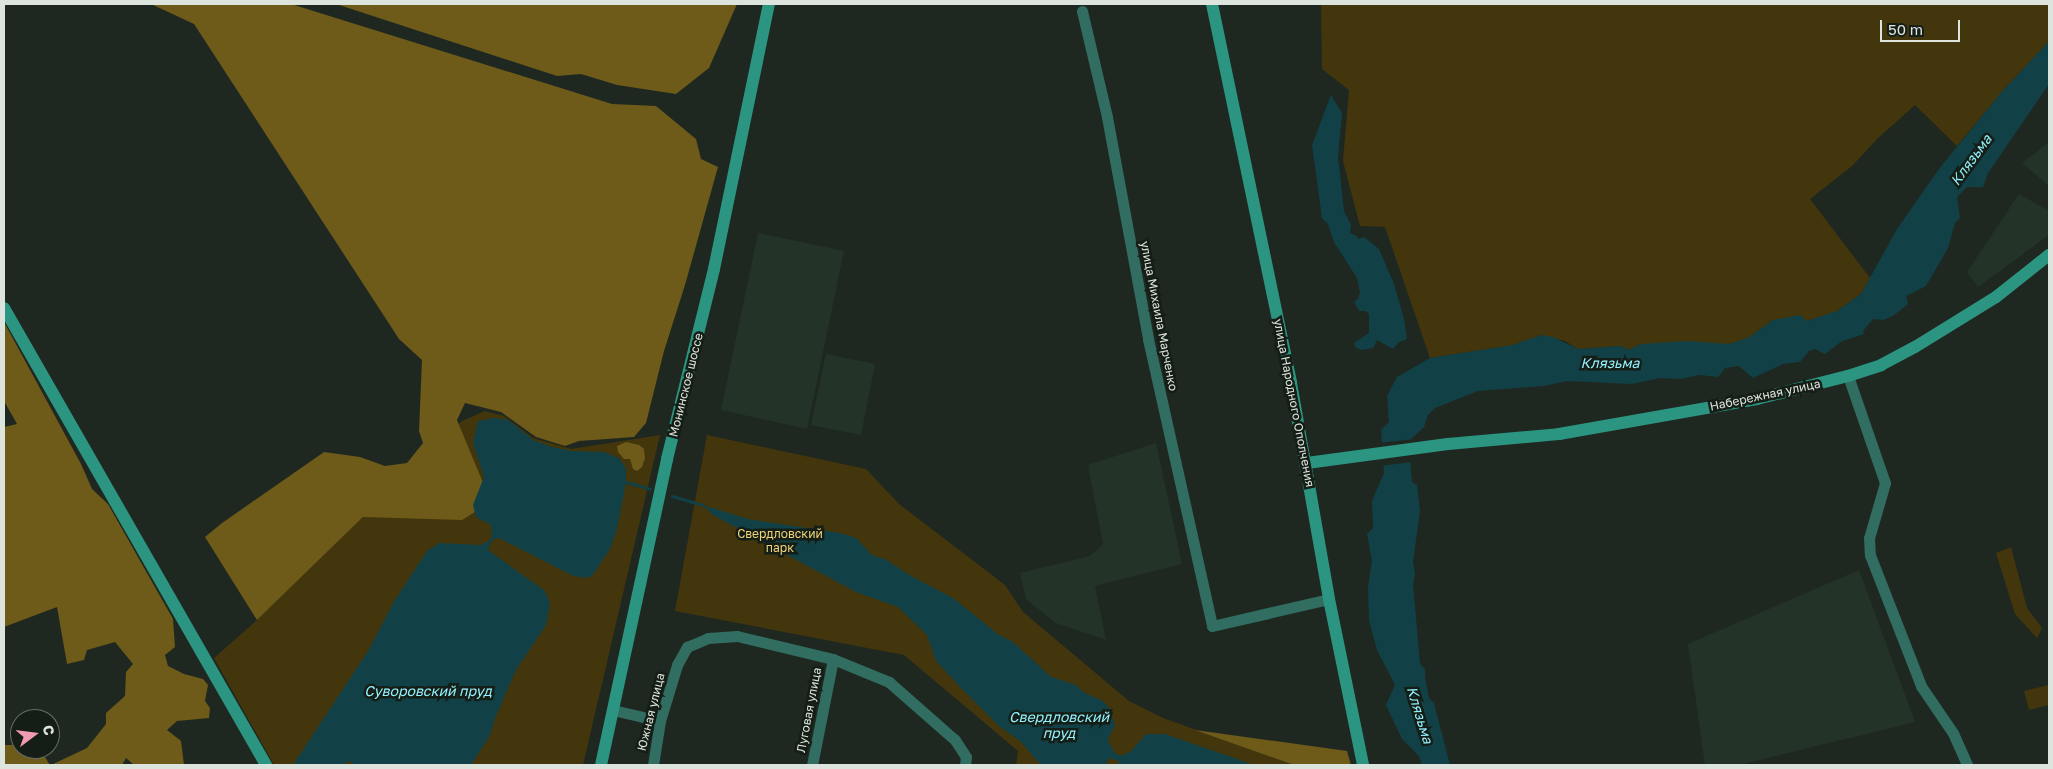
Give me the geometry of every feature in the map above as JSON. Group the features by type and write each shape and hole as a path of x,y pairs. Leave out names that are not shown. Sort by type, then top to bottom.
{"street":[{"name":"Монинское шоссе","path":"601,765 667,459 714,269 769,4"},
{"name":"улица Народного Ополчения","path":"1212,4 1307,463 1330,599 1363,765"},
{"name":"улица Михаила Марченко","path":"1082,11 1106,117 1148,339 1212,626 1330,599"},
{"name":"Набережная улица","path":"1307,463 1448,444 1559,434 1757,399 1848,376 1881,365 1915,347 1996,297 2049,254"},
{"path":"4,308 266,765"},
{"path":"1848,376 1886,483 1869,538 1870,555 1922,686 1953,733 1967,765"},
{"name":"Южная улица","path":"652,765 660,721 677,665 687,647 708,638 737,636 833,659 889,682 955,740 966,761"},
{"name":"Луговая улица","path":"812,765 833,659"},
{"path":"613,710 660,721"}],"shaded area":[{"path":"151,4 291,4 612,104 656,106 696,139 701,159 718,167 685,285 664,351 646,423 634,437 579,441 565,446 536,437 501,412 465,403 457,420 486,490 478,510 462,520 363,517 257,620 205,537 222,523 324,452 360,457 385,466 407,463 423,443 419,431 422,360 399,339 194,24"},
{"path":"336,4 737,4 709,68 676,94 617,85 581,74 557,76"},
{"path":"2049,142 2049,186 2022,163"},
{"path":"2019,194 2049,211 2049,235 1978,287 1967,272"},
{"path":"758,233 844,251 807,429 721,410"},
{"path":"4,322 81,464 92,489 108,504 173,619 175,647 165,655 168,666 184,674 203,679 208,685 205,701 210,708 209,718 177,721 167,730 181,741 184,765 134,765 126,758 122,765 51,765 87,748 106,724 106,713 125,696 126,672 133,664 115,642 87,650 84,660 67,664 57,607 4,627 4,427 17,424 4,401"},
{"path":"826,354 875,364 861,435 811,425"},
{"path":"626,442 639,445 644,449 645,458 642,467 637,471 633,469 630,459 624,459 618,452 617,446"},
{"path":"1156,443 1182,564 1095,586 1106,640 1056,623 1026,599 1020,573 1090,556 1103,544 1088,465"},
{"path":"1859,570 1915,722 1739,765 1705,765 1688,644"},
{"path":"1195,730 1347,751 1351,765 1294,765"},
{"path":"4,745 10,745 10,759 46,759 50,765 4,765"}],"green space":[{"path":"1321,4 2049,4 2049,41 2000,94 1957,146 1915,105 1877,139 1852,166 1810,199 1870,278 1861,294 1837,311 1807,321 1773,320 1748,338 1729,344 1641,344 1629,350 1621,346 1578,349 1565,341 1541,335 1513,345 1430,358 1385,227 1360,226 1343,161 1349,90 1322,69"},
{"path":"485,411 504,416 533,438 571,449 660,435 583,765 274,765 214,658 257,620 462,421"},
{"name":"Свердловский парк","path":"707,435 866,469 899,504 1005,585 1023,612 1129,701 1163,718 1294,765 1016,765 1018,751 904,655 675,611"},
{"path":"2011,547 2027,608 2042,628 2037,638 2015,614 1996,553"},
{"path":"2049,685 2049,705 2029,710 2024,691"}],"water":[{"name":"Клязьма","path":"2049,41 2049,84 1988,173 1983,187 1967,187 1957,197 1960,218 1955,223 1948,248 1926,286 1906,296 1908,304 1893,316 1883,320 1873,319 1863,331 1864,334 1842,341 1825,354 1815,349 1809,351 1800,362 1783,364 1753,378 1739,366 1725,368 1718,377 1700,375 1680,379 1660,378 1632,384 1567,381 1544,386 1478,391 1435,408 1428,415 1424,427 1411,439 1409,446 1412,482 1417,485 1420,511 1413,562 1415,574 1413,584 1420,664 1425,669 1429,698 1434,703 1450,765 1422,765 1419,756 1402,739 1386,705 1395,685 1377,650 1369,620 1368,587 1372,561 1367,534 1373,528 1372,501 1384,473 1381,430 1389,422 1387,396 1397,377 1430,358 1513,345 1541,335 1553,337 1578,349 1621,346 1629,350 1641,344 1687,341 1729,344 1748,338 1773,320 1800,315 1807,321 1837,311 1861,294 1897,229 1939,169 2000,94"},
{"path":"1331,95 1342,113 1338,157 1344,211 1351,225 1350,233 1357,236 1358,239 1364,237 1379,249 1394,284 1404,319 1407,339 1399,342 1393,349 1377,340 1373,348 1362,350 1356,348 1354,343 1369,333 1369,314 1365,311 1359,311 1354,302 1358,299 1360,292 1357,278 1334,242 1328,224 1322,218 1312,145"},
{"path":"494,418 508,420 533,440 552,447 572,451 604,452 619,458 626,469 626,482 617,529 610,549 592,576 585,578 573,576 499,538 492,540 491,525 476,517 473,505 484,477 473,443 478,421"},
{"name":"Свердловский пруд","path":"703,505 748,519 840,533 856,538 873,556 885,559 911,576 953,598 999,635 1013,642 1051,677 1076,685 1083,692 1103,701 1110,709 1115,726 1108,738 1109,743 1115,753 1121,756 1131,751 1146,734 1165,734 1254,765 1117,765 1119,761 1109,758 1105,765 1041,765 1020,741 999,726 936,661 927,635 898,607 856,592 713,515"},
{"name":"Суворовский пруд","path":"487,542 490,544 488,550 545,591 550,604 546,625 516,670 489,737 471,765 355,765 349,761 343,765 293,765 368,651 395,600 427,551 439,543 480,545"}],"pier":[{"path":"1415,439 1411,446 1412,462 1380,466 1378,443"}],"waterway":[{"path":"626,482 650,489"},
{"path":"672,496 703,505"},
{"path":"488,543 491,539"}]}
